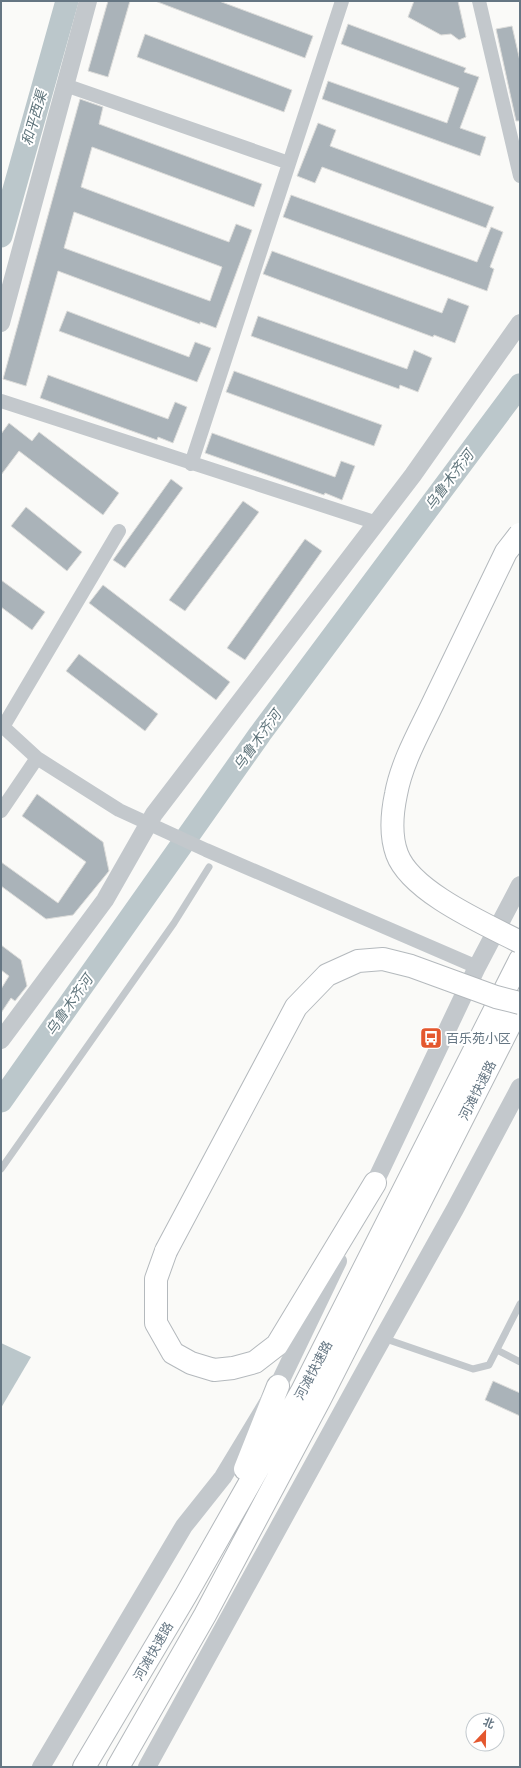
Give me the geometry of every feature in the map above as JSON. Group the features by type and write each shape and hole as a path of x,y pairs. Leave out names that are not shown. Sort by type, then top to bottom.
{"highway":[{"path":"520,534 506,552 409,753 396,793 392,825 397,854 412,877 430,892 460,911 520,942"},
{"path":"375,1183 277,1345 255,1362 233,1368 214,1370 191,1363 173,1353 156,1322 156,1280 166,1251 296,1007 327,975 358,961 383,959 411,966 496,997 520,1004"},
{"name":"河滩快速路","path":"84,1767 302,1391 520,960"},
{"name":"河滩快速路","path":"118,1767 205,1615 320,1399 520,1004"},
{"path":"222,1531 278,1386"}],"street":[{"path":"1,324 88,1"},
{"path":"191,464 342,1"},
{"path":"478,1 520,176"},
{"path":"65,85 289,163"},
{"path":"1,1040 105,900 155,827 154,814 377,523 520,324"},
{"path":"1,401 191,464 377,523"},
{"path":"119,531 2,726 37,758 119,810 206,850 477,967"},
{"path":"1,811 37,758"},
{"path":"41,1767 184,1526 223,1477 278,1386 477,967 520,885"},
{"path":"147,1767 455,1209 520,1087"}],"lane":[{"path":"1,1169 174,923 209,867"},
{"path":"383,1338 473,1369 489,1365 520,1304"},
{"path":"497,1350 520,1362"}],"shaded area":[{"path":"1,1343 31,1357 1,1408"}],"building":[{"path":"108,1 130,1 108,77 88,71"},
{"path":"155,1 219,1 313,36 305,58"},
{"path":"414,1 458,1 466,37 459,40 451,34 441,35 408,17"},
{"path":"348,24 466,68 464,72 479,77 460,128 486,137 480,156 322,99 328,81 447,123 459,88 341,44"},
{"path":"512,26 520,61 520,121 516,121 496,29"},
{"path":"145,34 292,90 284,112 137,57"},
{"path":"80,99 103,107 99,124 262,184 254,207 92,147 81,187 229,242 236,224 252,230 216,328 200,322 200,324 58,271 26,386 3,379","holes":["74,212 222,267 210,301 64,248"]},
{"path":"318,123 336,130 330,146 494,207 486,228 322,167 315,183 297,176"},
{"path":"291,195 477,262 491,227 503,232 490,267 494,269 487,291 283,217"},
{"path":"272,251 442,313 448,298 469,306 455,343 434,335 433,337 263,274"},
{"path":"67,311 189,357 195,342 211,348 197,382 59,331"},
{"path":"258,316 407,369 414,350 432,358 418,392 400,385 399,389 251,336"},
{"path":"234,371 382,425 374,446 226,392"},
{"path":"48,375 168,419 175,402 187,407 173,443 158,437 157,440 40,398"},
{"path":"9,423 32,441 39,432 119,493 103,515 19,451 1,475 1,434"},
{"path":"212,433 335,477 341,461 355,466 342,500 205,453"},
{"path":"171,479 183,488 125,568 113,560"},
{"path":"243,501 259,512 185,611 169,600"},
{"path":"26,507 82,552 67,571 11,526"},
{"path":"305,539 322,551 245,660 227,648"},
{"path":"1,580 45,612 32,630 1,607"},
{"path":"103,585 230,682 216,700 89,603"},
{"path":"79,654 158,714 145,731 66,671"},
{"path":"37,794 103,842 109,871 73,915 46,919 1,886 1,862 58,903 86,862 22,816"},
{"path":"1,945 21,960 27,986 15,1001 11,998 1,1013 1,989 9,976 1,970"},
{"path":"493,1381 520,1393 520,1416 485,1400"}],"waterway":[{"name":"和平西渠","path":"1,236 67,1"},
{"name":"乌鲁木齐河","path":"1,1101 260,734 520,385"}],"place":[{"name":"百乐苑小区","path":"431,1038"}]}
